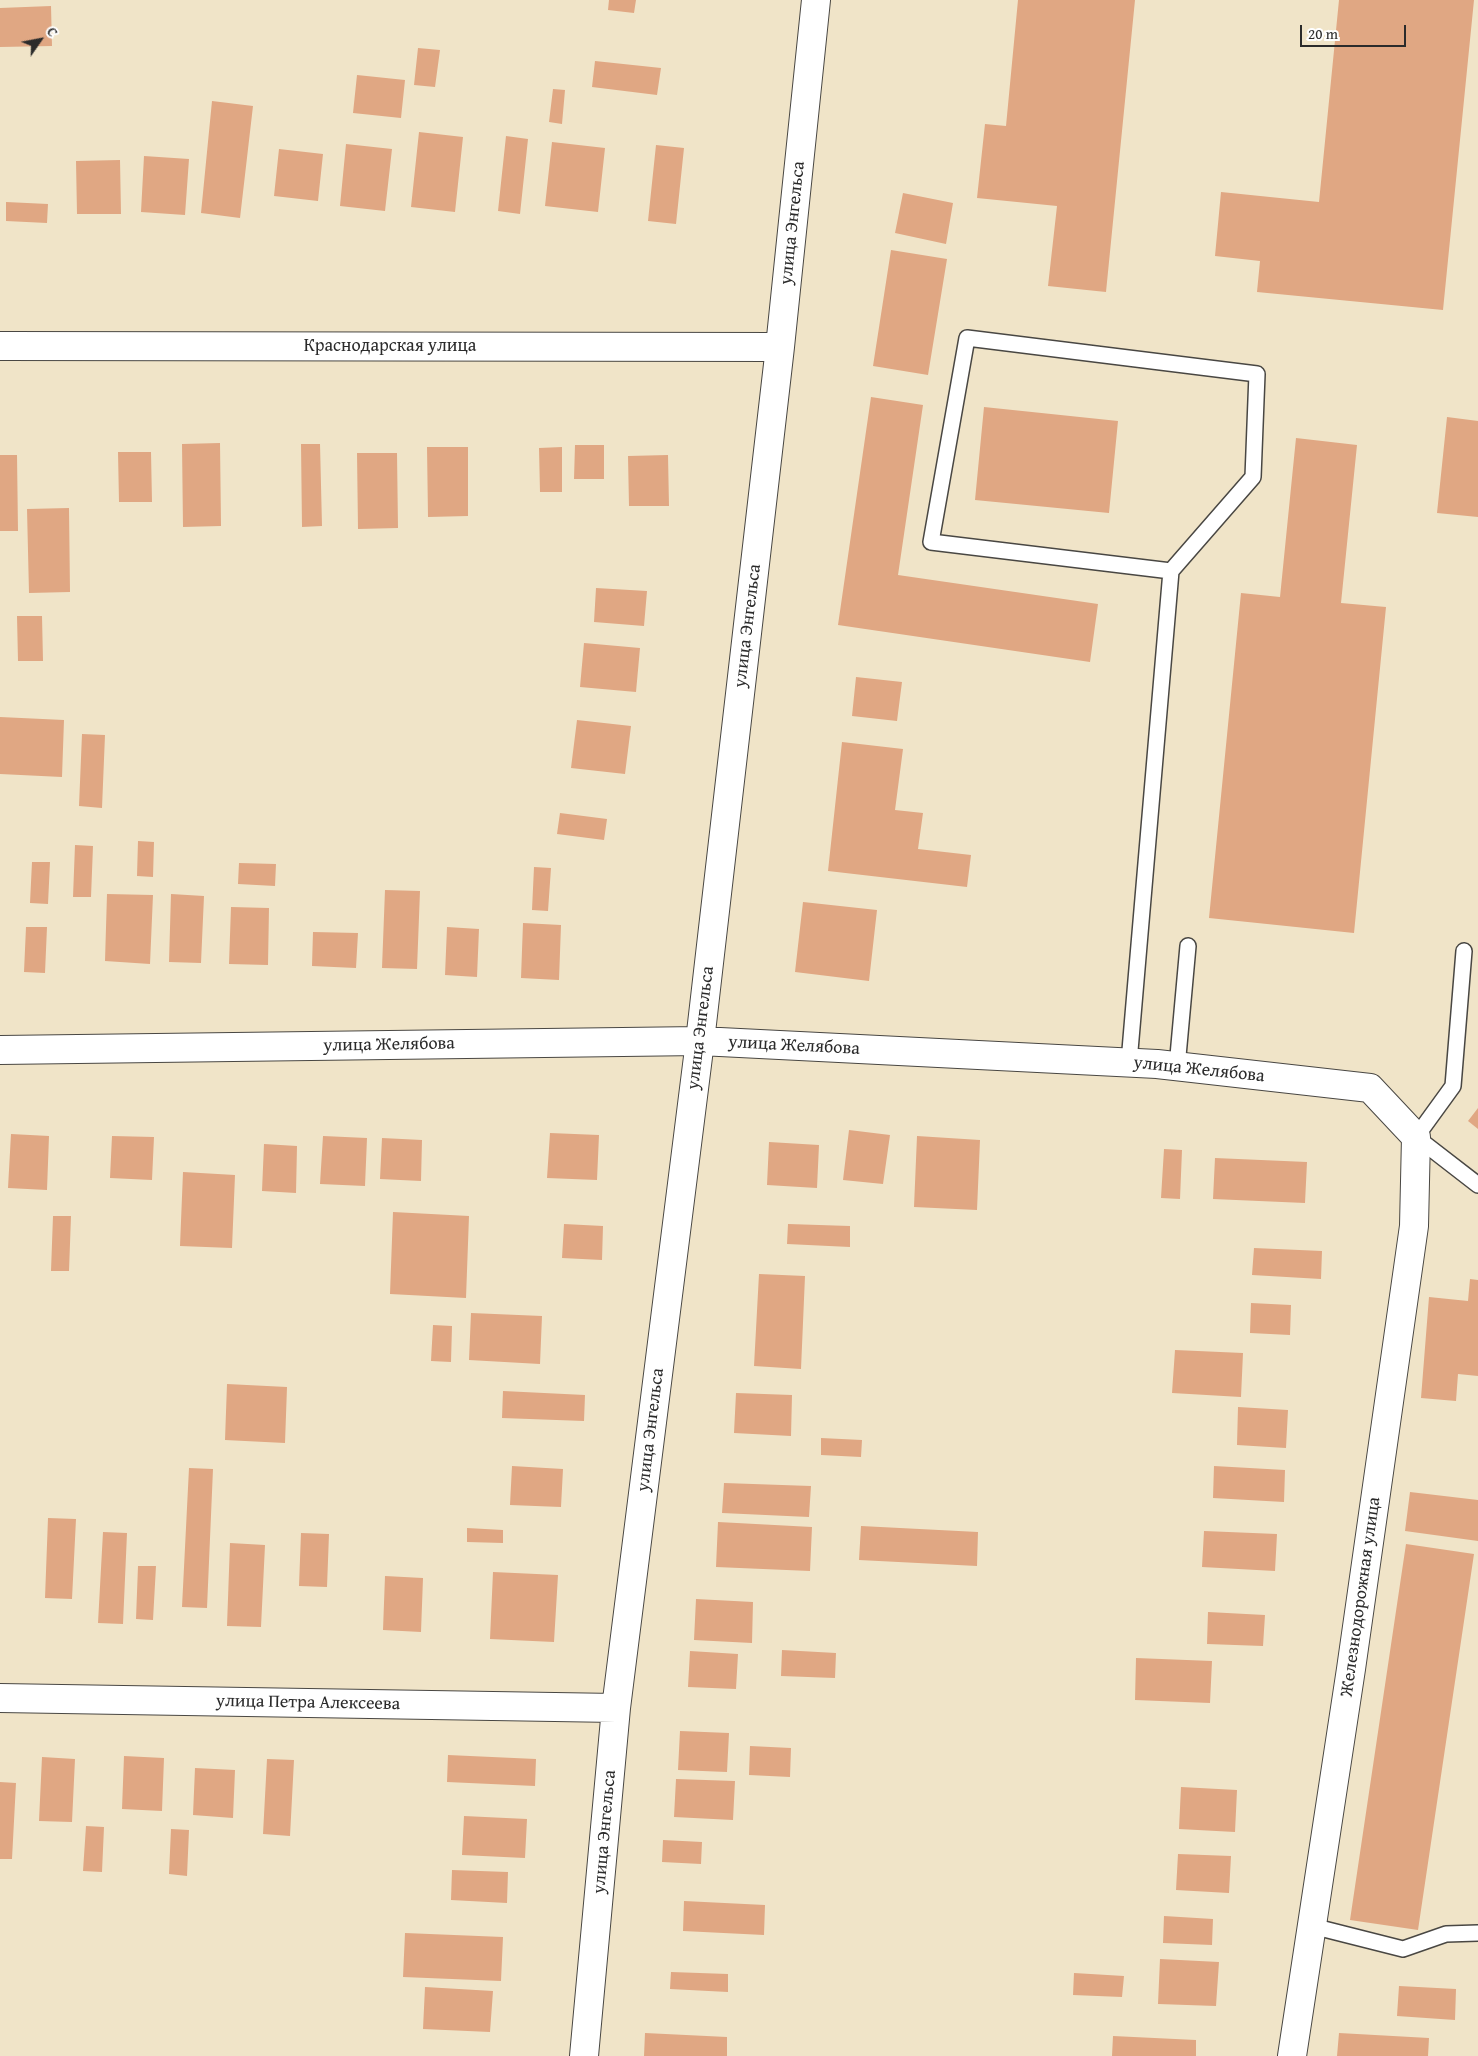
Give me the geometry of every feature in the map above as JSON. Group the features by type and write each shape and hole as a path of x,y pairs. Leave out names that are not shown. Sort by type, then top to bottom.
{"street":[{"name":"улица Энгельса","path":"584,2056 616,1708 700,1041 780,347 816,0"},
{"name":"Краснодарская улица","path":"0,346 780,347"},
{"name":"улица Желябова","path":"0,1050 700,1041 1129,1062 1370,1088 1416,1137"},
{"name":"Железнодорожная улица","path":"1292,2056 1351,1669 1414,1226 1416,1137"},
{"name":"улица Петра Алексеева","path":"0,1698 616,1708"}],"lane":[{"path":"1129,1062 1171,571 1253,477 1256,374 967,338 930,542 1171,571"},
{"path":"1177,1066 1188,946"},
{"path":"1464,951 1453,1086 1416,1137 1478,1185"},
{"path":"1312,1926 1403,1950 1446,1934 1478,1933"}],"building":[{"path":"609,0 636,0 634,13 608,10"},
{"path":"1018,0 1135,0 1106,292 1048,286 1057,206 977,198 985,124 1006,126"},
{"path":"1339,0 1474,0 1443,310 1257,292 1260,261 1215,256 1221,192 1319,202"},
{"path":"51,6 52,46 0,47 0,8"},
{"path":"418,48 440,50 435,87 414,85"},
{"path":"595,61 661,68 657,95 592,87"},
{"path":"357,75 405,80 401,118 353,113"},
{"path":"553,89 565,90 562,124 549,122"},
{"path":"212,101 253,106 240,218 201,213"},
{"path":"419,132 463,137 455,212 411,207"},
{"path":"506,136 528,139 520,214 498,211"},
{"path":"552,142 605,148 598,212 545,206"},
{"path":"346,144 392,149 385,211 340,206"},
{"path":"656,145 684,148 676,224 648,221"},
{"path":"279,149 323,154 318,201 274,196"},
{"path":"144,156 189,159 185,215 141,212"},
{"path":"120,160 121,214 77,214 76,161"},
{"path":"903,193 953,203 946,244 895,233"},
{"path":"6,202 48,204 47,223 6,221"},
{"path":"891,250 947,259 928,375 873,366"},
{"path":"871,397 923,405 898,575 1098,604 1090,662 838,625"},
{"path":"984,407 1118,421 1109,513 975,500"},
{"path":"1447,417 1478,421 1478,517 1437,513"},
{"path":"1296,438 1357,445 1341,603 1386,607 1354,933 1209,918 1241,593 1280,597"},
{"path":"220,443 221,526 183,527 182,444"},
{"path":"301,444 320,444 322,526 302,527"},
{"path":"575,445 604,445 604,479 574,479"},
{"path":"427,447 468,447 468,516 428,517"},
{"path":"562,447 562,492 540,492 539,448"},
{"path":"118,452 151,452 152,502 119,502"},
{"path":"357,453 397,453 398,528 358,529"},
{"path":"0,455 17,455 18,531 0,531"},
{"path":"668,455 669,506 629,506 628,456"},
{"path":"69,508 70,592 29,593 27,509"},
{"path":"596,588 647,591 644,626 594,622"},
{"path":"17,616 42,616 43,661 18,661"},
{"path":"584,643 640,648 636,692 580,687"},
{"path":"856,677 902,682 897,721 852,716"},
{"path":"0,717 64,720 62,777 0,774"},
{"path":"577,720 631,726 625,774 571,768"},
{"path":"82,734 105,735 102,808 79,806"},
{"path":"842,742 903,749 895,810 923,813 918,849 971,855 967,887 828,871"},
{"path":"560,813 607,819 604,840 557,834"},
{"path":"138,841 154,842 153,877 137,876"},
{"path":"75,845 93,846 91,897 73,897"},
{"path":"32,862 50,862 48,904 30,903"},
{"path":"239,863 276,864 275,886 238,884"},
{"path":"534,867 551,868 548,911 532,910"},
{"path":"385,890 420,891 417,969 382,968"},
{"path":"107,894 153,895 150,964 105,961"},
{"path":"171,894 204,896 201,963 169,962"},
{"path":"803,902 877,910 869,981 795,972"},
{"path":"231,907 269,908 268,965 229,964"},
{"path":"523,923 561,925 559,980 521,978"},
{"path":"26,927 47,927 45,973 24,972"},
{"path":"447,927 479,929 477,977 445,975"},
{"path":"313,932 358,933 356,968 312,966"},
{"path":"1478,1108 1478,1129 1468,1121"},
{"path":"849,1130 890,1135 883,1184 843,1180"},
{"path":"550,1133 599,1135 597,1180 547,1178"},
{"path":"11,1134 49,1136 47,1190 8,1188"},
{"path":"112,1136 154,1137 152,1180 110,1178"},
{"path":"323,1136 367,1138 365,1186 320,1184"},
{"path":"917,1136 980,1140 977,1210 914,1207"},
{"path":"382,1138 422,1140 421,1181 380,1179"},
{"path":"769,1142 819,1145 817,1188 767,1185"},
{"path":"264,1144 297,1146 296,1193 262,1191"},
{"path":"1164,1149 1182,1150 1180,1199 1161,1198"},
{"path":"1215,1158 1307,1162 1305,1203 1213,1199"},
{"path":"183,1172 235,1175 232,1248 180,1246"},
{"path":"393,1212 469,1216 466,1298 390,1294"},
{"path":"53,1216 71,1216 69,1271 51,1271"},
{"path":"564,1224 603,1226 602,1260 562,1258"},
{"path":"788,1224 850,1226 850,1247 787,1244"},
{"path":"1254,1248 1322,1251 1321,1279 1252,1275"},
{"path":"759,1274 805,1276 801,1369 754,1366"},
{"path":"1470,1279 1478,1280 1478,1376 1458,1374 1456,1401 1421,1398 1429,1297 1468,1301"},
{"path":"1251,1303 1291,1305 1290,1335 1250,1333"},
{"path":"471,1313 542,1316 540,1364 469,1360"},
{"path":"433,1325 452,1326 451,1362 431,1361"},
{"path":"1175,1350 1243,1353 1241,1397 1172,1393"},
{"path":"227,1384 287,1387 285,1443 225,1440"},
{"path":"503,1391 585,1395 584,1421 502,1418"},
{"path":"736,1393 792,1395 791,1436 734,1433"},
{"path":"1238,1407 1288,1410 1286,1448 1237,1445"},
{"path":"821,1438 862,1440 861,1457 821,1455"},
{"path":"512,1466 563,1469 561,1507 510,1505"},
{"path":"1214,1466 1285,1470 1284,1502 1213,1498"},
{"path":"189,1468 213,1469 207,1608 182,1607"},
{"path":"724,1483 811,1486 809,1517 722,1513"},
{"path":"1410,1492 1478,1500 1478,1541 1405,1531"},
{"path":"48,1518 76,1519 72,1599 45,1598"},
{"path":"718,1522 812,1527 810,1571 716,1567"},
{"path":"861,1526 978,1532 977,1566 859,1560"},
{"path":"467,1528 503,1530 503,1543 467,1542"},
{"path":"1204,1531 1277,1534 1275,1571 1202,1567"},
{"path":"103,1532 127,1533 123,1624 98,1623"},
{"path":"301,1533 329,1534 327,1587 299,1586"},
{"path":"230,1543 265,1545 261,1627 227,1626"},
{"path":"1406,1544 1474,1554 1418,1930 1350,1920"},
{"path":"138,1566 156,1566 153,1620 136,1619"},
{"path":"493,1572 558,1575 554,1642 490,1639"},
{"path":"385,1576 423,1578 421,1632 383,1630"},
{"path":"696,1599 753,1602 752,1643 694,1640"},
{"path":"1208,1612 1265,1615 1263,1646 1207,1644"},
{"path":"782,1650 836,1653 835,1678 781,1676"},
{"path":"690,1651 738,1654 736,1689 688,1687"},
{"path":"1136,1658 1212,1661 1210,1703 1135,1700"},
{"path":"680,1731 729,1733 727,1772 678,1770"},
{"path":"750,1746 791,1748 790,1777 749,1775"},
{"path":"448,1755 536,1759 535,1786 447,1782"},
{"path":"124,1756 164,1758 162,1811 122,1809"},
{"path":"42,1757 75,1759 72,1822 39,1821"},
{"path":"267,1759 294,1760 290,1836 263,1834"},
{"path":"195,1768 235,1770 233,1818 193,1815"},
{"path":"676,1779 735,1781 733,1820 674,1817"},
{"path":"0,1782 16,1783 12,1859 0,1859"},
{"path":"1181,1787 1237,1790 1235,1832 1179,1829"},
{"path":"464,1816 527,1819 525,1858 462,1855"},
{"path":"86,1826 104,1827 102,1872 83,1871"},
{"path":"171,1829 189,1830 187,1876 169,1874"},
{"path":"663,1840 702,1842 701,1864 662,1862"},
{"path":"1178,1854 1231,1856 1229,1893 1176,1890"},
{"path":"452,1870 508,1872 507,1903 451,1900"},
{"path":"684,1901 765,1905 764,1935 683,1931"},
{"path":"1164,1916 1213,1919 1212,1945 1163,1943"},
{"path":"405,1933 503,1937 501,1981 403,1977"},
{"path":"1160,1959 1219,1962 1216,2006 1158,2004"},
{"path":"671,1972 728,1974 728,1992 670,1989"},
{"path":"1074,1973 1124,1976 1122,1997 1073,1995"},
{"path":"1399,1986 1456,1989 1455,2020 1397,2016"},
{"path":"425,1987 493,1991 490,2032 423,2029"},
{"path":"645,2033 727,2037 727,2056 644,2056"},
{"path":"1339,2033 1429,2038 1428,2056 1337,2056"},
{"path":"1113,2036 1196,2040 1196,2056 1112,2056"}]}
